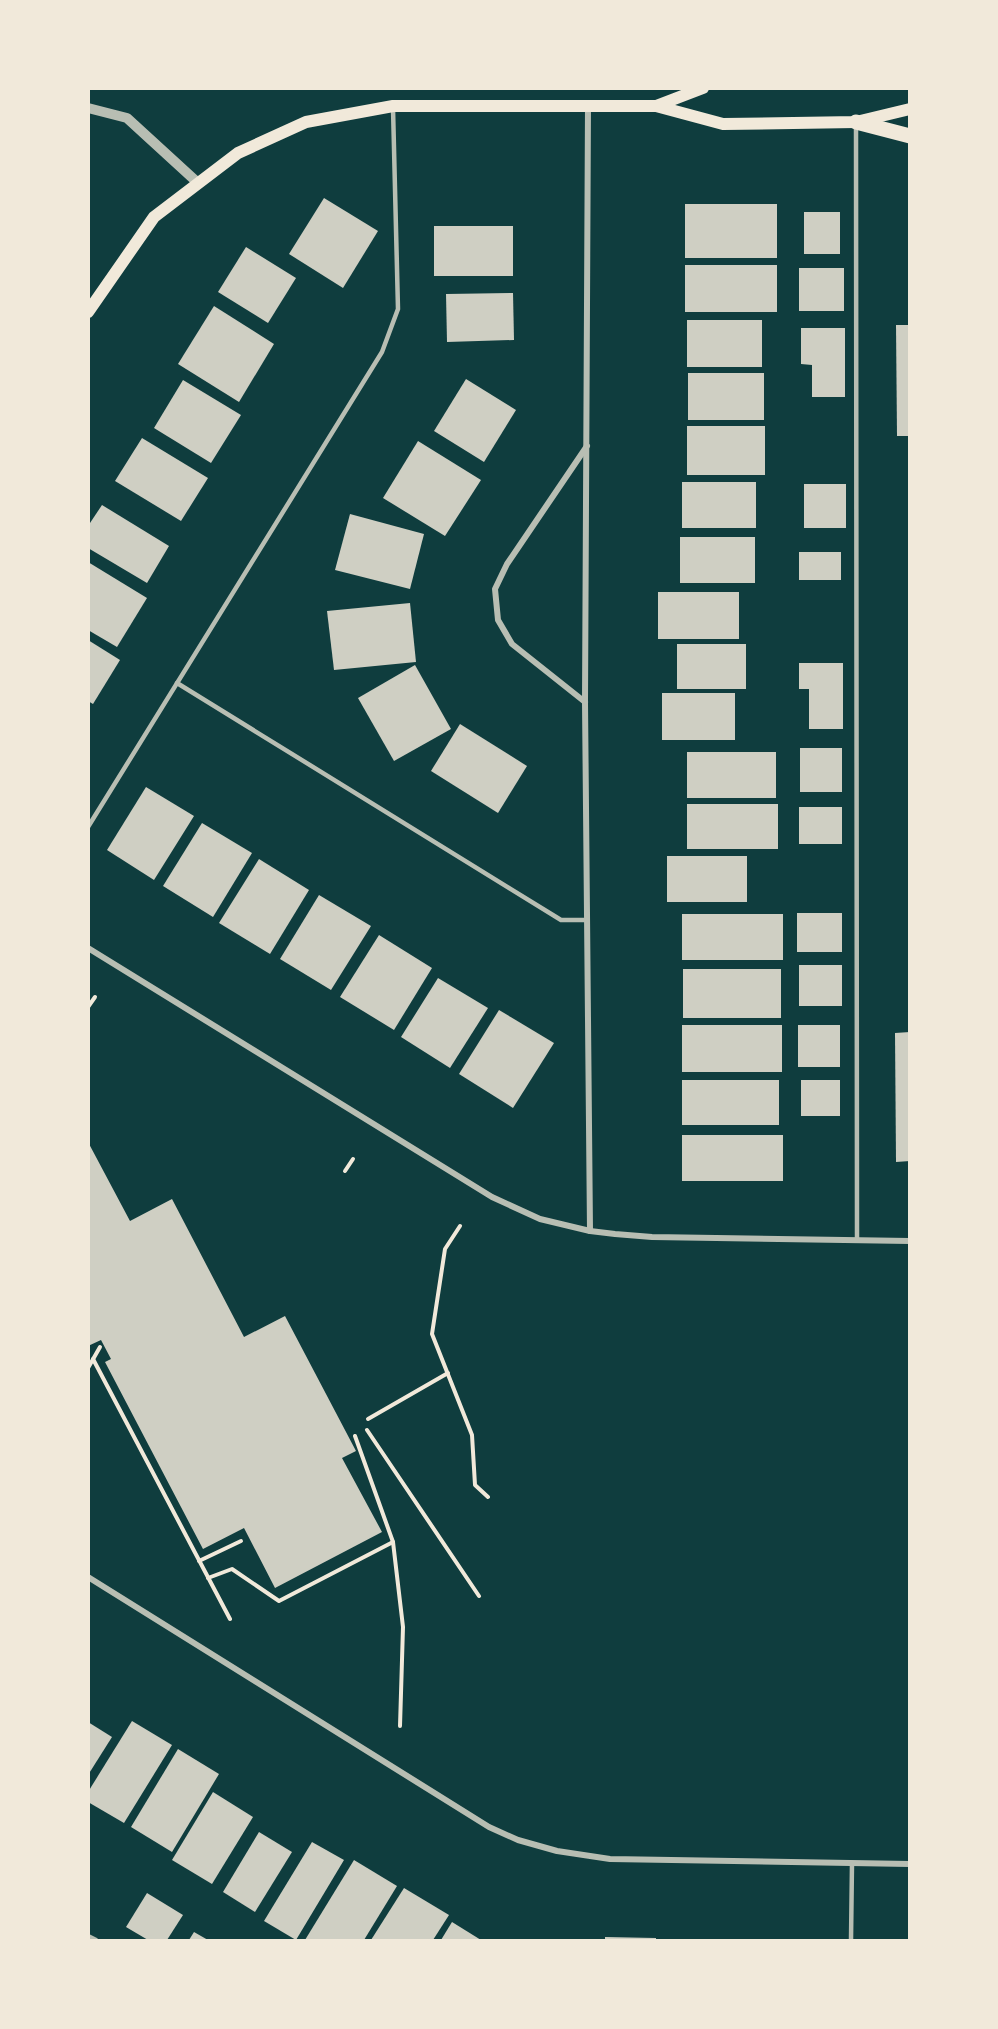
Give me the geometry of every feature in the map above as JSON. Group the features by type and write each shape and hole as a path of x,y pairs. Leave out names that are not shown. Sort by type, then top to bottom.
{"main road":[{"path":"656,106 703,88"},
{"path":"88,312 154,217 238,153 306,122 393,106 656,106 723,124 856,122 909,109"},
{"path":"856,122 909,136"}],"street":[{"path":"588,106 585,702 590,1231"},
{"path":"88,108 127,118 198,183"},
{"path":"585,702 512,644 498,620 495,589 507,564 587,446"},
{"path":"88,948 492,1197 540,1219 590,1231 652,1237 909,1241"},
{"path":"88,1577 489,1827 518,1840 557,1851 610,1858 909,1864"}],"lane":[{"path":"88,826 382,352 398,309 393,106"},
{"path":"856,122 858,1240"},
{"path":"177,683 561,920 587,920"},
{"path":"851,1941 852,1863"},
{"path":"88,1936 96,1941"}],"path":[{"path":"88,1007 95,997"},
{"path":"345,1171 353,1159"},
{"path":"460,1226 445,1249 432,1334 472,1435 476,1485 488,1497"},
{"path":"88,1368 100,1347"},
{"path":"93,1359 230,1619"},
{"path":"368,1419 448,1373"},
{"path":"367,1430 479,1596"},
{"path":"355,1436 393,1542 403,1627 400,1726"},
{"path":"199,1561 241,1541"},
{"path":"208,1578 232,1569 279,1600 393,1542"}],"building":[{"path":"324,198 378,231 343,288 289,254"},
{"path":"685,204 777,204 777,258 685,258"},
{"path":"804,212 840,212 840,254 804,254"},
{"path":"434,226 513,226 513,276 434,276"},
{"path":"246,247 296,278 268,323 218,292"},
{"path":"685,265 777,265 777,312 685,312"},
{"path":"799,268 844,268 844,311 799,311"},
{"path":"513,293 514,340 447,342 446,294"},
{"path":"214,306 274,344 239,402 178,364"},
{"path":"687,320 762,320 762,367 687,367"},
{"path":"896,325 910,325 910,436 897,436"},
{"path":"801,328 845,328 845,397 812,397 812,365 801,364"},
{"path":"688,373 764,373 764,420 688,420"},
{"path":"466,379 516,410 484,462 434,431"},
{"path":"183,380 241,415 211,463 154,428"},
{"path":"687,426 765,426 765,475 687,475"},
{"path":"142,438 208,478 181,521 115,481"},
{"path":"418,441 481,480 445,536 383,498"},
{"path":"682,482 756,482 756,528 682,528"},
{"path":"804,484 846,484 846,528 804,528"},
{"path":"102,505 169,546 147,583 88,548 88,526"},
{"path":"350,514 424,534 410,589 335,570"},
{"path":"680,537 755,537 755,583 680,583"},
{"path":"799,552 841,552 841,580 799,580"},
{"path":"88,562 147,598 117,647 88,630"},
{"path":"658,592 739,592 739,639 658,639"},
{"path":"410,603 416,662 334,670 327,611"},
{"path":"88,640 120,660 93,704 88,701"},
{"path":"677,644 746,644 746,689 677,689"},
{"path":"799,663 843,663 843,729 809,729 809,689 799,689"},
{"path":"415,665 451,729 394,761 358,698"},
{"path":"662,693 735,693 735,740 662,740"},
{"path":"460,724 527,766 498,813 431,771"},
{"path":"800,748 842,748 842,792 800,792"},
{"path":"687,752 776,752 776,798 687,798"},
{"path":"146,787 194,816 154,880 107,850"},
{"path":"687,804 778,804 778,849 687,849"},
{"path":"799,807 842,807 842,844 799,844"},
{"path":"202,823 252,853 213,917 163,886"},
{"path":"667,856 747,856 747,902 667,902"},
{"path":"259,859 309,890 270,954 219,923"},
{"path":"319,895 371,926 331,990 280,959"},
{"path":"797,913 842,913 842,952 797,952"},
{"path":"682,914 783,914 783,960 682,960"},
{"path":"379,935 432,968 394,1030 340,997"},
{"path":"799,965 842,965 842,1006 799,1006"},
{"path":"683,969 781,969 781,1018 683,1018"},
{"path":"438,978 488,1008 450,1068 401,1037"},
{"path":"499,1010 554,1043 513,1108 459,1074"},
{"path":"682,1025 782,1025 782,1072 682,1072"},
{"path":"798,1025 840,1025 840,1067 798,1067"},
{"path":"910,1032 910,1161 896,1162 895,1033"},
{"path":"682,1080 779,1080 779,1125 682,1125"},
{"path":"801,1080 840,1080 840,1116 801,1116"},
{"path":"682,1135 783,1135 783,1181 682,1181"},
{"path":"88,1142 130,1221 172,1199 244,1337 285,1316 356,1451 342,1458 382,1532 275,1588 244,1528 203,1549 105,1362 111,1359 101,1340 88,1346"},
{"path":"132,1721 172,1745 124,1823 88,1802 88,1792"},
{"path":"88,1722 112,1737 88,1775"},
{"path":"178,1749 219,1774 172,1852 131,1827"},
{"path":"213,1792 253,1817 212,1884 172,1860"},
{"path":"259,1832 292,1852 255,1912 223,1892"},
{"path":"312,1842 344,1860 296,1940 264,1921"},
{"path":"354,1860 397,1886 364,1940 305,1940"},
{"path":"404,1888 449,1915 433,1940 371,1940"},
{"path":"147,1893 183,1915 167,1940 148,1940 126,1927"},
{"path":"452,1922 481,1940 441,1940"},
{"path":"194,1932 208,1940 189,1940"},
{"path":"605,1937 656,1938 656,1940 605,1940"}]}
